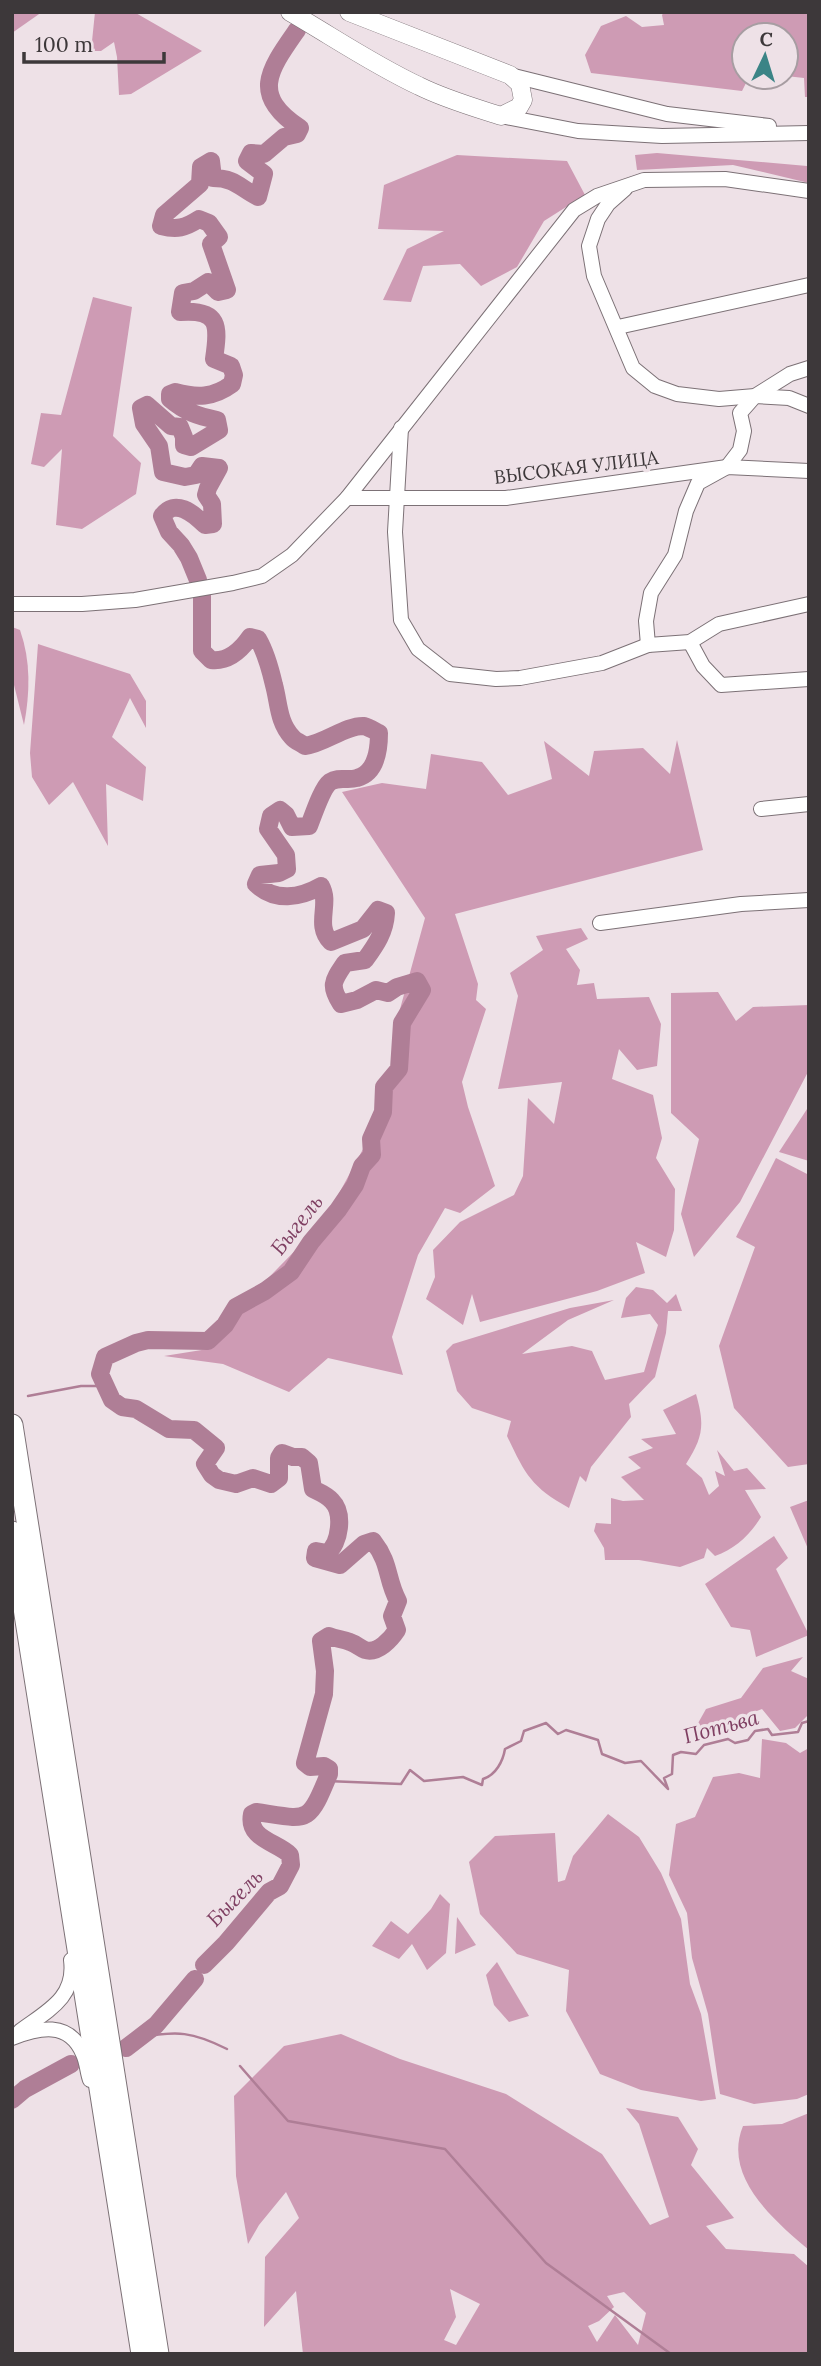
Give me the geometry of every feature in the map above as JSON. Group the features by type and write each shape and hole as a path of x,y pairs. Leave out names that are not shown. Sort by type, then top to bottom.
{"highway":[{"path":"12,1425 158,2354"},
{"path":"12,1532 142,2354"}],"main road":[{"path":"290,12 421,88 501,116 519,107 523,100 520,84 510,75 349,12"}],"street":[{"path":"510,75 667,114 809,132"},
{"path":"501,116 578,131 662,136 809,132"},
{"path":"12,604 82,604 135,600 262,576 292,555 347,498 573,210 597,196 645,180 725,179 809,191"},
{"path":"632,184 608,204 598,219 589,246 594,276 634,368 655,386 677,394 719,399 789,397 809,406"},
{"path":"618,327 809,285"},
{"path":"740,413 755,396 790,374 809,368"},
{"path":"648,645 646,621 651,593 675,555 686,511 698,483 727,467 740,450 744,430 740,413 731,404 719,399"},
{"path":"401,428 395,532 401,620 418,649 450,674 496,679 520,678 602,663 648,645 690,642 719,624 809,604"},
{"name":"ВЫСОКАЯ УЛИЦА","path":"347,498 506,498 727,467 809,471"},
{"path":"690,642 703,666 721,685 809,679"},
{"path":"761,809 809,804"},
{"path":"600,923 741,904 809,900"},
{"path":"12,2038 55,2005 71,1985 73,1974 68,1931 69,1895"},
{"path":"12,2038 48,2028 61,2031 72,2039 83,2053 112,2165"}],"shaded area":[{"path":"12,12 42,12 12,33"},
{"path":"95,12 134,12 202,51 131,94 119,95 114,42 101,51 91,51"},
{"path":"664,12 809,12 809,97 805,97 804,78 800,78 800,21 730,21 730,90 591,73 585,55 601,26 626,16 642,27 664,25"},
{"path":"657,153 807,166 809,183 733,165 637,170 635,155"},
{"path":"457,155 567,161 585,195 544,221 517,267 481,286 460,264 423,266 411,302 383,300 407,249 444,231 378,229 384,185"},
{"path":"93,297 132,307 113,436 141,463 136,494 82,529 56,525 62,449 44,467 31,464 41,413 61,415"},
{"path":"12,627 20,630 28,665 24,725 12,677"},
{"path":"38,644 130,674 146,701 146,728 130,698 112,737 146,767 143,801 106,784 108,846 73,782 49,805 32,777 30,753"},
{"path":"677,740 703,850 455,914 478,984 476,1000 486,1009 462,1082 495,1186 460,1213 445,1208 418,1255 392,1337 403,1375 328,1358 289,1392 223,1364 164,1356 208,1349 233,1314 324,1221 375,1127 397,1059 397,1020 425,918 342,792 382,783 426,789 431,754 482,762 508,795 552,779 544,741 589,776 594,751 643,748 670,774"},
{"path":"581,928 588,939 566,949 580,970 577,985 594,983 597,999 649,997 661,1024 657,1066 637,1070 619,1049 612,1079 653,1095 662,1138 656,1158 675,1189 674,1230 666,1257 636,1242 645,1273 597,1291 480,1322 472,1294 463,1325 426,1299 435,1277 433,1250 460,1222 514,1195 523,1176 528,1098 554,1124 562,1082 498,1089 518,996 510,973 543,950 536,936"},
{"path":"718,992 736,1021 753,1007 809,1005 809,1070 740,1202 694,1257 681,1214 699,1139 671,1113 671,993"},
{"path":"809,1106 809,1161 779,1152"},
{"path":"776,1158 809,1175 809,1464 788,1467 734,1408 719,1346 755,1247 736,1237"},
{"path":"636,1287 653,1290 667,1303 676,1294 682,1311 668,1311 666,1333 655,1377 629,1404 631,1417 591,1467 586,1482 580,1476 569,1508 546,1493 530,1478 507,1436 511,1421 472,1408 457,1391 446,1351 453,1344 570,1308 614,1300 568,1320 522,1354 572,1346 592,1351 605,1380 644,1372 658,1325 650,1314 621,1318 626,1298"},
{"path":"696,1394 701,1414 701,1430 686,1464 702,1478 709,1495 719,1486 715,1471 725,1476 717,1450 734,1471 747,1468 766,1489 745,1490 761,1517 747,1535 729,1549 715,1556 707,1548 704,1558 680,1567 639,1560 605,1560 604,1548 594,1531 596,1523 611,1524 611,1498 623,1501 644,1500 621,1477 641,1468 628,1457 653,1448 641,1439 676,1434 663,1410"},
{"path":"809,1500 809,1551 790,1507"},
{"path":"774,1536 788,1558 776,1569 809,1635 756,1657 750,1630 731,1627 705,1584"},
{"path":"803,1657 791,1671 809,1679 809,1714 795,1728 780,1731 762,1709 749,1714 749,1726 711,1723 704,1732 697,1725 706,1709 741,1698 763,1668"},
{"path":"762,1739 786,1743 800,1753 809,1748 809,2094 797,2099 754,2104 720,2094 708,2014 692,1958 687,1913 669,1875 676,1824 695,1817 713,1777 739,1773 760,1778"},
{"path":"608,1814 639,1837 661,1873 681,1919 690,1984 701,2014 716,2099 701,2101 641,2090 600,2074 566,2011 569,1970 517,1954 480,1914 469,1862 495,1836 555,1833 558,1882 565,1880 573,1856"},
{"path":"440,1894 450,1904 446,1953 427,1970 412,1944 399,1959 372,1946 391,1921 408,1934 431,1909"},
{"path":"457,1917 476,1945 455,1954"},
{"path":"497,1962 529,2016 509,2022 494,2005 486,1975"},
{"path":"341,2034 400,2059 506,2094 602,2154 650,2225 669,2217 639,2124 626,2108 678,2117 698,2149 691,2165 734,2218 706,2226 726,2249 794,2254 809,2267 809,2354 303,2354 296,2291 264,2327 265,2257 299,2218 286,2192 259,2225 248,2244 236,2176 234,2096 284,2046","holes":["450,2289 480,2304 456,2345 444,2340 456,2317","624,2292 646,2313 638,2345 615,2315 597,2342 588,2326 599,2321 614,2307 607,2296"]},
{"path":"809,2113 809,2250 781,2226 755,2196 740,2163 738,2145 743,2126 782,2124"}],"waterway":[{"name":"Быгель","path":"198,580 189,558 169,532 162,516 167,511 178,508 190,512 205,525 213,524 212,504 206,495 219,468 202,466 196,475 185,477 163,472 159,446 144,424 141,408 147,405 171,426 180,427 184,445 191,447 219,430 217,420 186,410 170,399 170,394 175,392 205,395 218,392 232,384 234,375 231,366 214,359 214,322 203,313 180,312 183,293 194,291 208,282 218,292 227,290 211,244 219,237 209,223 199,219 181,227 161,226 164,215 200,184 201,167 211,161 213,178 232,182 258,197 264,174 247,161 251,153 264,154 284,137 297,134 300,128 284,116 275,104 269,82 272,70 297,30"},
{"name":"Быгель","path":"202,596 202,651 211,660 223,659 238,651 250,637 258,639 269,668 281,719 295,740 305,746 312,745 357,726 364,726 379,733 377,753 372,766 357,778 330,782 309,826 292,827 280,810 271,816 268,829 286,855 287,869 279,873 260,875 256,884 279,896 305,893 321,886 324,893 324,929 331,942 363,929 378,910 386,913 382,932 365,960 345,963 335,979 335,992 341,1004 357,1000 376,990 388,993 397,987 417,981 422,990 402,1023 399,1069 384,1087 383,1112 371,1139 372,1155 362,1166 355,1185 338,1210 311,1242 291,1272 236,1307 225,1325 208,1341 148,1340 136,1343 105,1357 100,1374 112,1400 122,1407 136,1409 169,1429 194,1430 216,1448 205,1464 219,1480 236,1484 253,1478 271,1484 279,1478 279,1458 282,1453 302,1457 309,1463 313,1489 332,1501 339,1520 335,1543 327,1553 316,1551 315,1558 340,1565 364,1544 373,1541 386,1564 398,1601 392,1616 397,1630 379,1648 365,1650 329,1636 321,1641 325,1671 324,1694 305,1763 310,1767 324,1766 329,1769 329,1774 316,1803 311,1811 304,1815 287,1817 256,1812 252,1814 252,1822 258,1835 290,1855 291,1865 280,1886 269,1892 204,1965"},
{"path":"28,1396 81,1386 104,1386"},
{"name":"Потьва","path":"327,1781 401,1784 410,1770 424,1781 463,1777 482,1785 483,1779 498,1767 505,1749 521,1741 524,1731 546,1723 558,1734 566,1730 598,1740 602,1754 625,1763 641,1761 668,1789 664,1778 672,1774 673,1755 681,1752 696,1754 704,1745 728,1739 735,1743 748,1740 755,1731 768,1729 772,1735 798,1732 802,1723 809,1721"},
{"name":"Быгель","path":"126,2048 156,2025 195,1979"},
{"path":"139,2038 185,2034 227,2049"},
{"name":"Быгель","path":"12,2100 25,2089 71,2064"},
{"path":"240,2066 288,2121 445,2149 546,2263 671,2354"}]}
